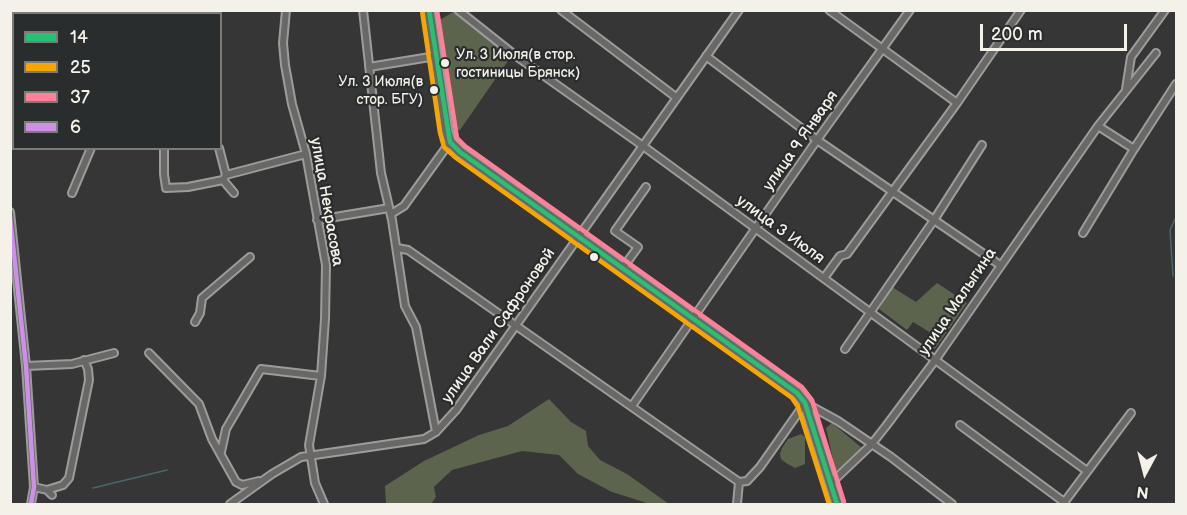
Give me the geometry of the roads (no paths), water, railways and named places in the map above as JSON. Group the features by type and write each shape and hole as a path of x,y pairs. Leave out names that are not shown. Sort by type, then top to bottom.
{"main road":[{"path":"429,11 450,142 460,152 797,393 805,403 837,504"}],"street":[{"name":"улица Некрасова","path":"286,10 283,43 285,65 292,104 306,154 325,255 325,319 321,376 310,438 310,455 315,483 324,504"},
{"path":"363,10 381,174 397,248 405,306 416,327 436,432"},
{"name":"улица 3 Июля","path":"458,10 516,56 644,146 1087,471"},
{"path":"561,10 677,98"},
{"name":"улица Вали Сафроновой","path":"231,504 261,481 301,457 390,445 427,438 436,432 456,410 739,10"},
{"path":"829,10 957,103"},
{"name":"улица 9 Января","path":"632,406 910,10"},
{"name":"улица Малыгина","path":"1125,92 1131,57 1165,10"},
{"path":"824,278 840,256 847,254 957,103 1017,12"},
{"name":"улица Малыгина","path":"830,484 871,445 936,359 1098,126 1156,53"},
{"path":"369,67 436,56"},
{"path":"706,56 817,140 1000,265"},
{"path":"1083,233 1176,84"},
{"path":"1098,126 1134,149"},
{"path":"317,220 390,211 404,206 450,142"},
{"path":"845,349 934,220 982,145"},
{"path":"72,193 90,150"},
{"path":"164,150 166,188 188,187 306,154"},
{"path":"219,150 225,178 234,194"},
{"path":"622,269 638,247 615,231 646,187"},
{"path":"10,212 26,366 34,487 31,504"},
{"path":"397,248 408,250 743,481"},
{"path":"195,322 200,313 202,298 250,257"},
{"path":"26,366 72,364 114,353"},
{"path":"149,353 189,391 199,404 212,439 238,483 242,485 261,481"},
{"path":"34,487 50,493 69,478 89,380 84,360"},
{"path":"221,453 226,429 261,369 321,376"},
{"path":"737,504 743,481 760,467 805,403 838,421 891,457 952,504"},
{"path":"960,424 1063,503 1131,412"}],"waterway":[{"path":"1173,276 1170,230 1176,217"},
{"path":"93,488 167,470"}],"place":[{"name":"Ул. 3 Июля(в стор. гостиницы Брянск)","path":"445,63"},
{"name":"Ул. 3 Июля(в стор. БГУ)","path":"434,90"}]}
